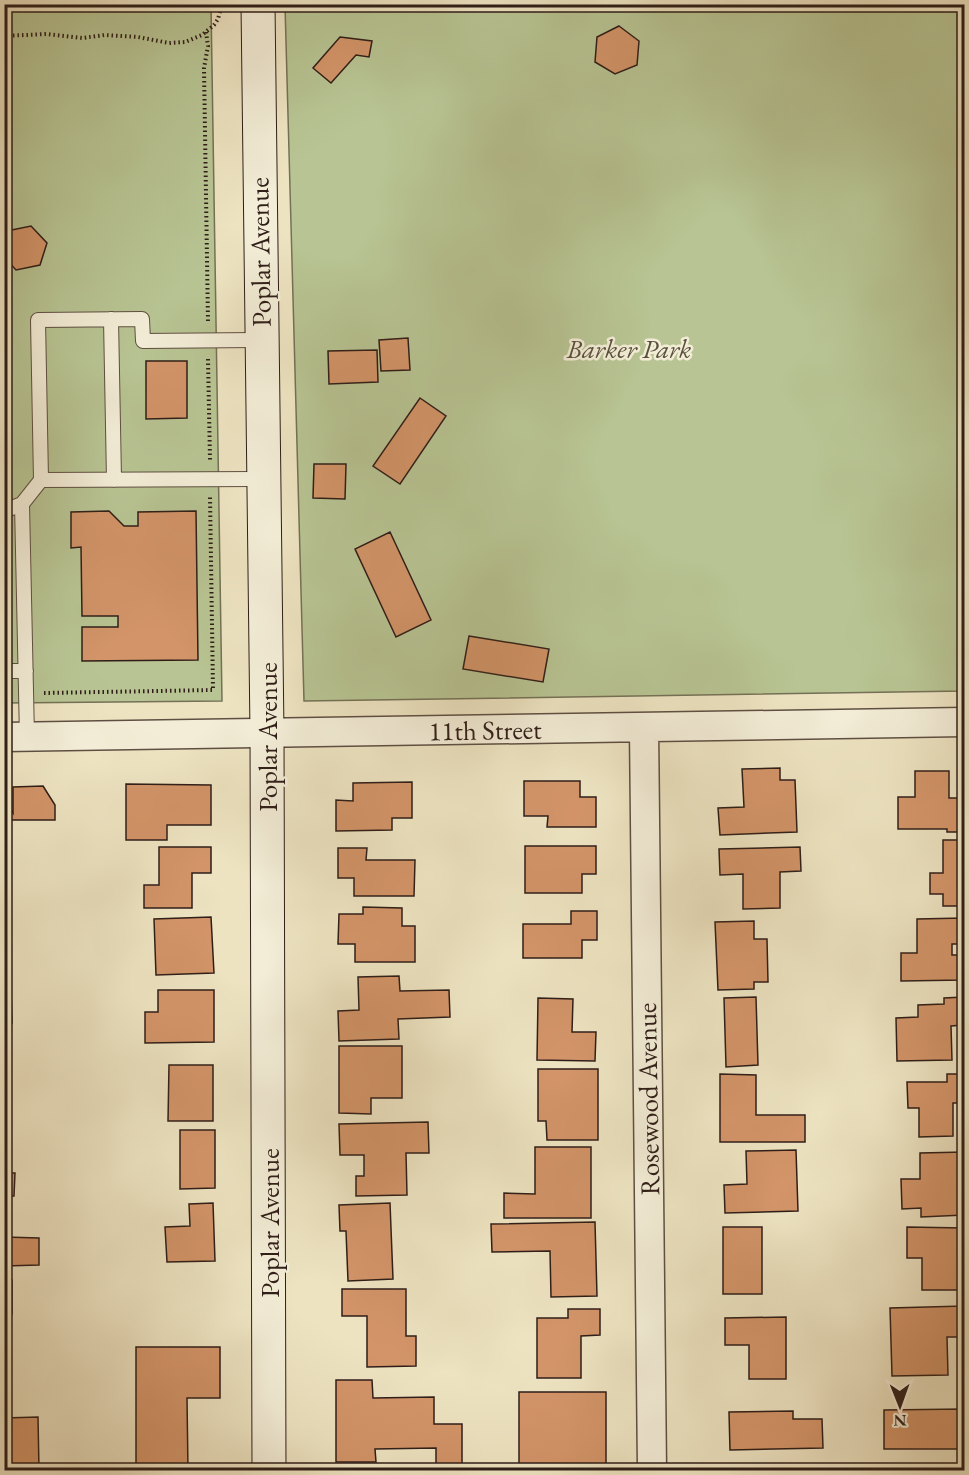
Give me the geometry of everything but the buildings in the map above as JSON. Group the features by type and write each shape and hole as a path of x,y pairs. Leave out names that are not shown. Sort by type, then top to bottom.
{"main road":[{"name":"Poplar Avenue","path":"258,4 267,733 269,1470"}],"street":[{"name":"11th Street","path":"16,737 964,722"},
{"name":"Rosewood Avenue","path":"644,727 652,1470"}],"lane":[{"path":"111,319 114,480"},
{"path":"4,511 22,504 41,480 38,320 142,319 142,341 262,340"},
{"path":"41,480 263,479"},
{"path":"16,737 27,693 22,504"},
{"path":"4,671 26,671"}],"path":[{"path":"4,36 47,34 82,38 105,35 138,37 169,43 185,42 202,35 214,25 222,4"},
{"path":"27,693 213,690"}],"green space":[{"path":"4,5 211,5 222,701 5,703"},
{"name":"Barker Park","path":"285,5 964,5 964,691 304,701"}]}
